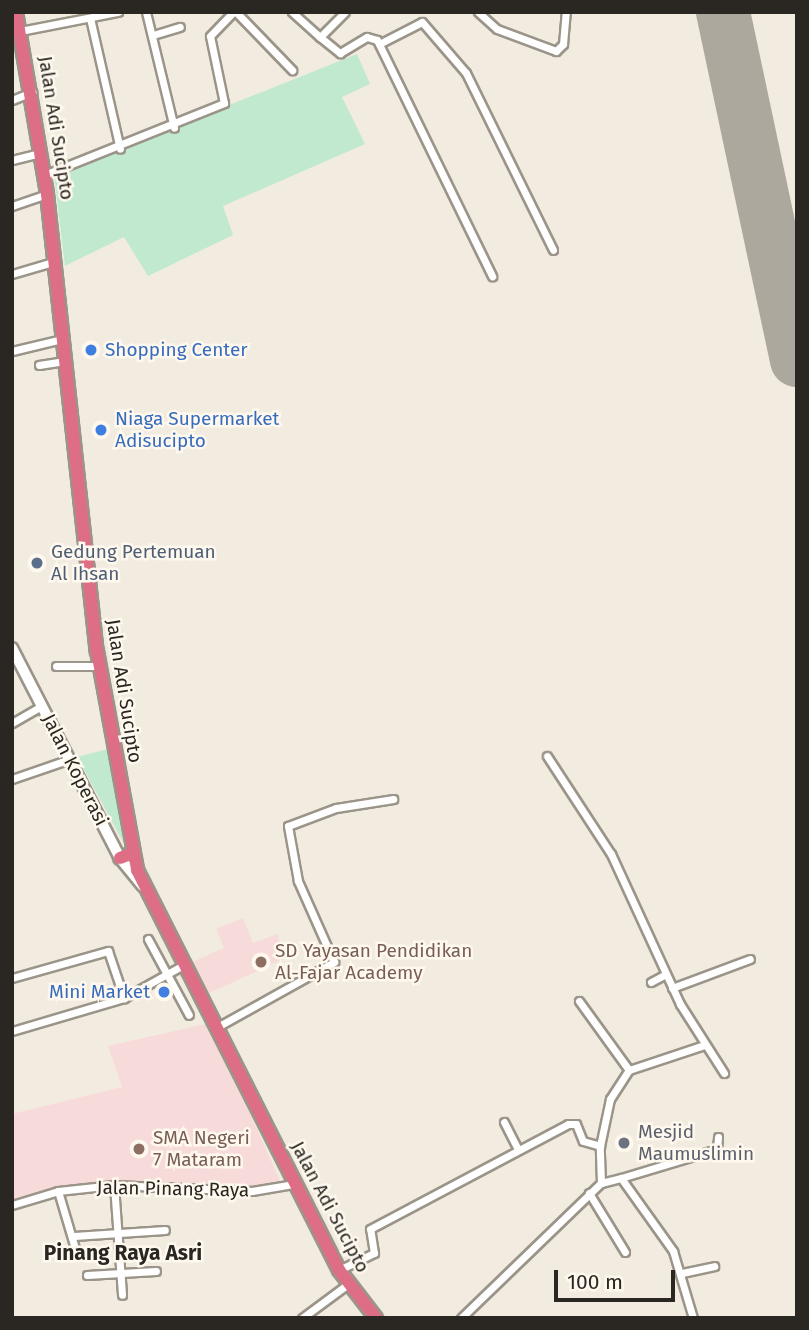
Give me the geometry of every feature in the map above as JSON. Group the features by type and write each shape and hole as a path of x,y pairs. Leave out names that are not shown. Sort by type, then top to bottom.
{"highway":[{"name":"Jalan Adi Sucipto","path":"16,12 33,92 47,194 100,666 133,853 175,970 219,1026 286,1186 339,1270 343,1288 376,1318"},
{"path":"120,858 133,853"}],"street":[{"path":"20,31 118,12"},
{"path":"146,12 174,128"},
{"path":"44,175 174,128 227,100 211,33 234,12 292,70"},
{"path":"292,12 340,53 370,36 379,44 492,276"},
{"path":"320,37 345,12"},
{"path":"478,12 523,41 556,51 563,44 566,12"},
{"path":"90,18 120,149"},
{"path":"379,44 422,22 466,73 553,250"},
{"path":"153,34 180,27"},
{"path":"12,100 33,92"},
{"path":"12,160 41,152"},
{"path":"12,206 47,194"},
{"path":"12,274 53,262"},
{"path":"12,351 62,339"},
{"path":"39,365 65,361"},
{"name":"Jalan Koperasi","path":"12,648 120,858 143,887"},
{"path":"56,666 100,666"},
{"path":"12,723 42,706"},
{"path":"547,756 611,853 672,988 704,1045 724,1073"},
{"path":"12,779 70,760"},
{"path":"219,1026 334,962 298,881 288,826 335,808 393,799"},
{"path":"148,939 175,970 189,1015"},
{"path":"12,978 108,951 124,998"},
{"path":"672,988 750,960"},
{"path":"12,1031 124,998 175,970"},
{"path":"651,982 666,974"},
{"path":"579,1001 629,1070"},
{"path":"601,1183 600,1146 610,1099 629,1070 704,1045"},
{"path":"504,1122 518,1149"},
{"path":"339,1270 374,1253 370,1229 571,1123 583,1141 600,1146"},
{"path":"461,1318 601,1183 718,1149 718,1137"},
{"path":"621,1178 682,1273 693,1318"},
{"path":"114,1185 121,1294"},
{"name":"Jalan Pinang Raya","path":"12,1205 58,1191 114,1185 286,1186"},
{"path":"58,1191 74,1237 77,1255"},
{"path":"589,1193 625,1252"},
{"path":"74,1237 165,1230"},
{"path":"682,1273 714,1266"},
{"path":"87,1275 156,1270"},
{"path":"302,1318 343,1288"}],"shaded area":[{"path":"243,918 253,943 277,934 286,958 207,994 190,963 224,948 216,929"},
{"name":"SMA Negeri 7 Mataram","path":"210,1023 281,1183 257,1191 169,1183 64,1192 12,1207 12,1114 122,1087 108,1046"}],"green space":[{"path":"357,54 370,84 342,97 365,144 223,206 233,235 148,276 124,237 65,266 54,175"},
{"path":"108,749 129,853 77,757"}],"runway":[{"path":"723,12 797,360"}],"place":[{"name":"Shopping Center","path":"91,350"},
{"name":"Niaga Supermarket Adisucipto","path":"101,430"},
{"name":"Gedung Pertemuan Al Ihsan","path":"37,563"},
{"name":"SD Yayasan Pendidikan Al-Fajar Academy","path":"261,962"},
{"name":"Mini Market","path":"164,992"},
{"name":"Mesjid Maumuslimin","path":"624,1143"},
{"name":"SMA Negeri 7 Mataram","path":"139,1149"}],"district":[{"name":"Pinang Raya Asri","path":"123,1253"}]}
